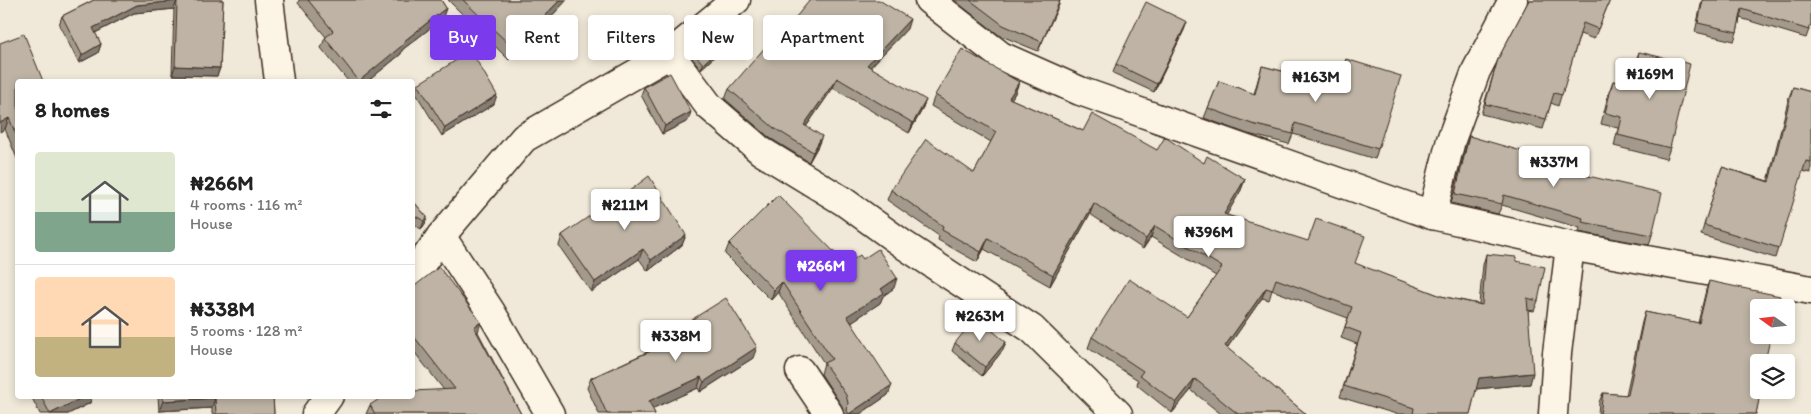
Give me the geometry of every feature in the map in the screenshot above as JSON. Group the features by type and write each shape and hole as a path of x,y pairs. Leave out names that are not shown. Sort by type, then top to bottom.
{"street":[{"path":"269,0 279,79"},
{"path":"674,51 736,0"},
{"path":"929,0 1000,56 1080,91 1432,215 1570,246 1811,290"},
{"path":"1432,215 1451,140 1473,80 1513,0"},
{"path":"674,59 709,106 761,151 843,201 912,250 997,304 1032,329 1118,414"},
{"path":"415,273 442,236 524,138 660,60"},
{"path":"442,236 491,312 550,414"},
{"path":"1553,414 1570,246"},
{"path":"800,370 829,414"}],"building":[{"path":"94,0 223,0 220,68 175,66 177,1 137,5 93,28 101,44 82,55 62,16"},
{"path":"308,0 441,0 446,8 437,15 430,15 430,21 361,79 357,79 325,38 333,31"},
{"path":"463,0 560,0 545,15 506,15 506,41 496,32 496,15 479,15"},
{"path":"810,0 879,0 910,19 883,48 883,15 798,15"},
{"path":"970,0 1060,0 1042,42 1003,25"},
{"path":"1529,0 1610,0 1598,29 1583,23 1562,95 1554,93 1546,119 1485,104 1498,59"},
{"path":"1703,0 1811,0 1811,24 1809,30 1742,9 1737,32 1698,23"},
{"path":"1146,2 1187,22 1157,84 1116,64"},
{"path":"24,34 42,79 15,79 15,132 9,118 0,123 0,43"},
{"path":"962,49 1019,82 1009,98 1083,131 1092,114 1157,150 1165,137 1204,163 1207,156 1245,179 1224,214 1308,241 1316,219 1365,236 1355,263 1441,296 1482,305 1486,254 1516,257 1516,261 1545,267 1538,301 1527,298 1533,373 1479,378 1470,414 1413,414 1414,408 1344,386 1361,333 1345,327 1352,307 1276,279 1272,290 1266,288 1225,346 1306,414 1238,414 1195,379 1176,403 1140,375 1143,371 1092,337 1129,279 1187,317 1222,267 1155,226 1146,239 1094,203 1053,275 988,238 981,252 942,230 943,226 891,190 926,139 974,173 996,132 935,95"},
{"path":"763,50 763,60 872,60 867,65 926,100 913,123 837,78 804,125 822,136 813,152 774,128 729,89"},
{"path":"1639,52 1690,64 1670,148 1618,135 1622,117 1605,113 1613,81 1631,85"},
{"path":"1346,59 1401,76 1378,149 1295,123 1293,134 1252,124 1208,108 1219,81 1255,94 1262,66 1338,85"},
{"path":"457,60 476,60 497,95 445,128 418,84"},
{"path":"670,73 691,112 665,126 644,87"},
{"path":"1793,87 1811,92 1811,162 1806,161 1779,248 1704,225 1722,167 1769,182"},
{"path":"1469,136 1577,167 1575,173 1662,193 1652,235 1582,222 1583,218 1504,195 1502,204 1455,194"},
{"path":"649,176 686,235 651,260 643,249 595,282 562,235 597,211 599,214"},
{"path":"778,195 846,264 860,255 863,259 878,249 897,278 881,289 884,293 847,316 892,385 849,414 847,411 846,395 824,363 832,359 782,282 774,290 729,244"},
{"path":"415,203 427,217 424,221 415,216"},
{"path":"439,267 481,322 474,327 521,414 375,414 370,405 379,399 415,399 415,391 455,389 415,338 415,286"},
{"path":"1709,281 1780,296 1779,299 1750,299 1750,344 1769,344 1767,354 1750,354 1750,399 1759,399 1756,414 1600,414 1603,393 1628,395 1645,312 1699,323"},
{"path":"726,298 757,347 704,382 701,377 649,401 655,414 607,414 591,378 677,339 672,332"},
{"path":"976,317 1006,342 985,367 955,343"},
{"path":"42,399 79,399 50,414"},
{"path":"163,399 198,399 163,401"},
{"path":"215,399 273,399 274,414 216,414"}]}
